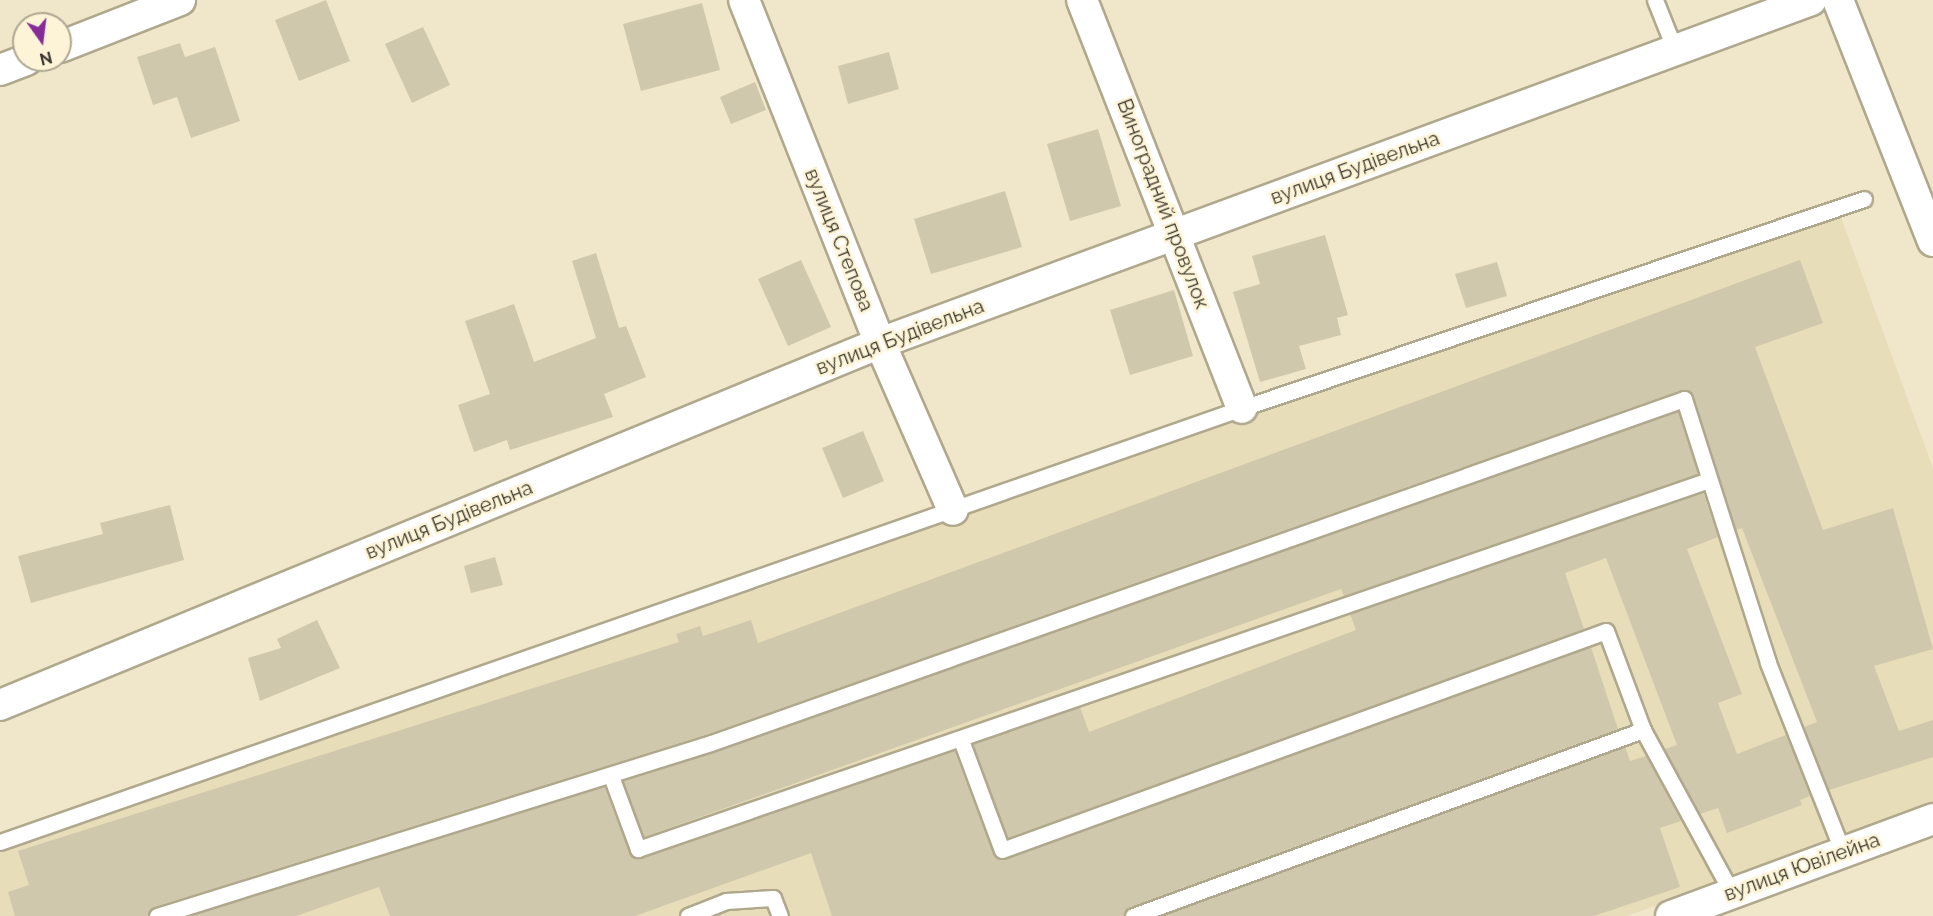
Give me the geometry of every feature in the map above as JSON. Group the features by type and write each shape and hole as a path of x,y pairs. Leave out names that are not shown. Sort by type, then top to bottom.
{"street":[{"path":"72,42 180,0"},
{"name":"вулиця Степова","path":"744,0 880,343 953,510"},
{"name":"Виноградний провулок","path":"1082,0 1176,234 1242,408"},
{"name":"вулиця Будівельна","path":"0,705 880,343 1811,0"},
{"path":"1838,0 1933,241"},
{"name":"вулиця Ювілейна","path":"1671,916 1933,819"}],"lane":[{"path":"1655,0 1675,50"},
{"path":"0,842 1242,408 1864,199"},
{"path":"157,916 611,776 1684,399 1768,663 1843,852"},
{"path":"611,776 638,849 961,740 1709,480"},
{"path":"961,740 1002,850 1606,631 1643,730 1732,893"},
{"path":"1133,916 1643,730"},
{"path":"688,916 726,901 773,898 780,916"}],"shaded area":[{"path":"1835,201 1933,468 1933,805 1627,916 0,916 0,842 802,574"}],"building":[{"path":"326,0 350,61 299,81 275,20"},
{"path":"702,3 720,70 641,91 623,24"},
{"path":"423,27 450,85 412,103 385,44"},
{"path":"180,43 185,57 215,47 240,121 191,138 177,97 153,105 137,57"},
{"path":"889,52 899,89 848,104 838,66"},
{"path":"755,82 766,110 731,124 720,97"},
{"path":"1098,129 1121,206 1070,221 1047,144"},
{"path":"1005,191 1022,247 931,274 914,219"},
{"path":"1325,235 1348,315 1337,318 1341,335 1299,346 1306,369 1260,382 1233,292 1260,284 1252,256"},
{"path":"596,253 619,328 626,326 646,377 604,394 613,417 510,450 507,440 474,452 458,405 490,394 465,321 514,304 534,362 596,338 572,261"},
{"path":"801,260 831,327 788,346 758,279"},
{"path":"1800,260 1823,323 1755,347 1823,530 1893,508 1933,649 1874,666 1899,731 1933,720 1933,757 1829,790 1804,727 1817,722 1742,528 1736,530 1693,396 1681,390 708,734 154,907 147,916 15,916 8,892 29,885 18,851 679,642 676,634 700,626 703,636 751,620 758,643"},
{"path":"1497,262 1507,296 1466,308 1455,274"},
{"path":"1174,290 1193,356 1130,375 1110,310"},
{"path":"1678,412 1698,474 1344,596 1341,589 644,837 623,781"},
{"path":"863,431 884,481 843,498 822,448"},
{"path":"1703,492 1718,537 1687,549 1742,694 1718,703 1737,754 1786,735 1810,796 1800,800 1802,805 1727,833 1718,808 1700,814 1665,749 1677,745 1606,558 1565,573 1584,629 1008,838 973,744 1080,707 1089,732 1356,630 1350,614"},
{"path":"170,505 184,560 31,603 18,556 103,534 100,523"},
{"path":"495,557 503,585 471,593 464,566"},
{"path":"317,620 340,668 260,701 248,658 281,648 277,639"},
{"path":"1591,647 1618,729 1130,907 1123,916 832,916 811,853 635,916 390,916 379,887 296,916 190,916 604,786 629,852 641,858 954,750 993,853 1005,859"},
{"path":"1625,747 1630,761 1646,756 1681,821 1660,828 1680,887 1594,916 1161,916"}]}
